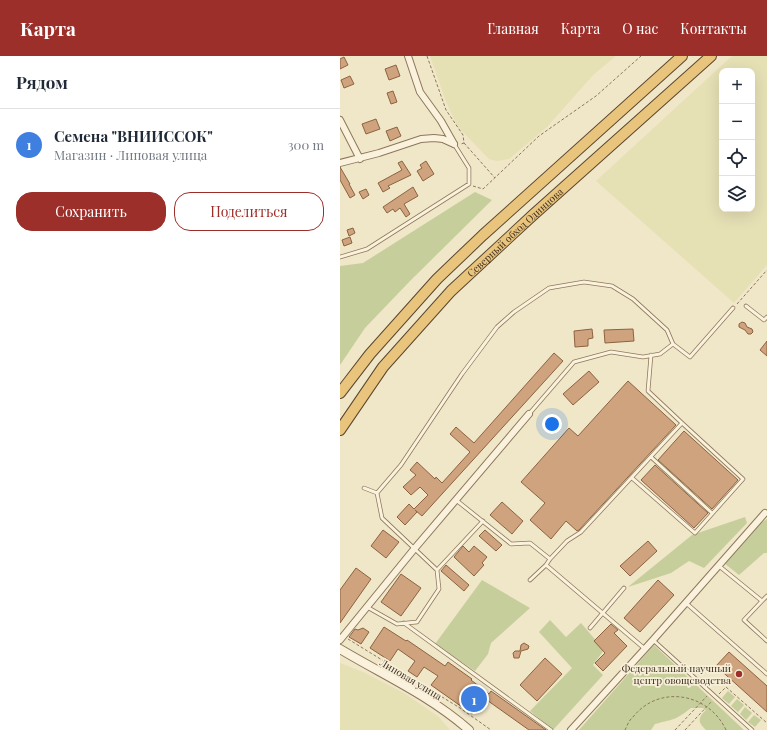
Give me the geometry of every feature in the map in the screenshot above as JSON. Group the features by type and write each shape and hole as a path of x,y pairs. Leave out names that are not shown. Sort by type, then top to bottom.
{"highway":[{"name":"Северный обход Одинцова","path":"340,393 370,354 437,279 483,235 682,56"},
{"name":"Северный обход Одинцова","path":"340,430 383,367 451,291 533,214 711,56"}],"street":[{"path":"408,56 420,92 442,121 454,144"},
{"path":"340,120 360,159"},
{"path":"340,163 360,159 420,139 443,139 454,144"},
{"path":"342,638 415,548 529,414"},
{"path":"571,730 765,513"},
{"name":"Липовая улица","path":"340,649 405,684 455,718 469,730"}],"lane":[{"path":"340,257 367,250 469,184 469,168 454,144"},
{"path":"377,493 401,465 462,374 498,327 514,312 549,288 584,282 612,286 633,299 667,330 673,344 690,357 733,308"},
{"path":"746,306 764,320 767,317"},
{"path":"529,414 574,362 611,352 643,357 660,354 673,344"},
{"path":"632,478 695,533 743,479 648,391 651,355"},
{"path":"530,580 546,565 567,541 581,532 682,423"},
{"path":"651,457 712,513"},
{"path":"364,488 377,493"},
{"path":"367,607 397,624 417,622 439,589 437,570 382,518 377,493"},
{"path":"456,500 511,544 530,543 550,559"},
{"path":"437,570 483,521"},
{"path":"546,565 645,649"},
{"path":"719,566 762,601"},
{"path":"590,628 624,588"},
{"path":"767,596 744,620 767,642"},
{"path":"686,603 767,674"},
{"path":"404,623 551,730"},
{"path":"653,640 752,730"}],"path":[{"path":"427,56 446,110 463,135 464,143 495,178"},
{"path":"469,184 483,189 539,136 596,96 641,56"},
{"path":"454,144 464,143"},
{"path":"733,308 767,270"},
{"path":"342,638 460,708 491,730"},
{"path":"674,730 710,692"},
{"path":"625,730 632,717 645,705 663,698 682,696 701,702 715,713 726,730"}],"shaded area":[{"path":"430,56 616,56 593,75 547,127 509,159 497,161 489,159 457,126 445,99"},
{"path":"732,56 767,56 767,265 734,303 596,181"},
{"path":"340,663 363,672 404,693 439,717 450,730 340,730"}],"green space":[{"path":"475,192 492,200 365,328 340,365 340,266 363,263"},
{"path":"745,517 747,523 704,568 689,561 671,573 628,587 692,535"},
{"path":"767,519 767,553 764,553 739,575 724,563 759,524"},
{"path":"482,580 530,608 491,643 488,654 475,671 435,644"},
{"path":"550,620 566,637 581,623 604,650 593,665 603,675 553,730 530,711 572,668 539,632"},
{"path":"654,645 744,730 706,730 700,722 700,717 706,710 703,708 691,708 674,719 655,724 651,730 579,730"},
{"path":"728,691 735,697 729,704 722,698"},
{"path":"737,699 744,705 738,712 731,706"},
{"path":"745,707 752,713 746,720 740,714"},
{"path":"754,715 761,720 755,727 748,722"}],"building":[{"path":"344,57 348,65 340,69 340,59"},
{"path":"396,65 400,76 389,80 385,69"},
{"path":"350,76 354,84 344,88 341,80"},
{"path":"393,91 397,102 391,104 387,93"},
{"path":"376,119 380,129 366,134 362,124"},
{"path":"397,127 401,136 390,141 386,131"},
{"path":"402,161 411,175 388,186 390,188 383,192 378,183 402,170 398,163"},
{"path":"426,161 434,174 423,181 417,171 422,168 420,165"},
{"path":"340,167 355,195 350,198 340,180"},
{"path":"413,187 418,196 404,204 410,214 406,217 400,208 395,212 393,209 387,213 383,207"},
{"path":"366,189 369,195 363,199 359,192"},
{"path":"353,228 355,233 349,236 347,230"},
{"path":"350,237 352,243 344,246 342,240"},
{"path":"742,322 745,323 747,327 752,329 753,332 751,334 748,334 745,330 739,327 739,324"},
{"path":"592,329 593,338 588,339 588,346 575,347 574,331"},
{"path":"633,329 634,341 605,343 604,330"},
{"path":"767,341 767,356 760,350"},
{"path":"554,353 563,361 422,516 415,510 417,512 405,525 397,517 409,504 414,509 428,495 420,487 411,495 403,487 416,475 410,470 417,462 435,479 436,477 442,483 470,452 450,434 456,427 474,443"},
{"path":"589,371 599,382 573,405 563,394"},
{"path":"628,381 676,425 579,530 577,531 566,521 551,539 530,520 545,503 521,482 569,428 578,436"},
{"path":"684,431 738,480 712,509 658,460"},
{"path":"655,465 708,513 694,528 641,480"},
{"path":"502,502 523,521 512,534 490,515"},
{"path":"383,530 399,542 386,558 371,546"},
{"path":"485,530 502,545 496,551 479,536"},
{"path":"648,541 657,551 630,576 620,566"},
{"path":"463,546 469,552 474,546 487,557 482,563 484,565 474,576 454,557"},
{"path":"446,565 469,585 464,591 441,571"},
{"path":"356,568 371,579 340,623 340,590"},
{"path":"401,574 421,588 401,616 381,602"},
{"path":"658,580 674,595 640,632 624,618"},
{"path":"611,624 618,630 614,633 627,646 603,671 595,663 605,653 594,641"},
{"path":"384,627 406,641 407,640 445,666 448,662 472,679 471,680 489,694 491,691 546,730 529,730 484,698 472,714 431,685 438,676 424,667 417,677 408,671 415,661 398,649 390,661 370,648"},
{"path":"363,628 369,632 361,644 349,637 355,629 358,630"},
{"path":"524,643 529,646 528,649 521,651 519,658 514,658 513,653 515,651 520,651 521,645"},
{"name":"Федеральный научный центр овощеводства","path":"729,652 767,686 767,712 716,666"},
{"path":"545,658 562,674 537,701 520,685"}],"place":[{"name":"Федеральный научный центр овощеводства","path":"739,674"},
{"name":"Семена \"ВНИИССОК\"","path":"474,699"}]}
